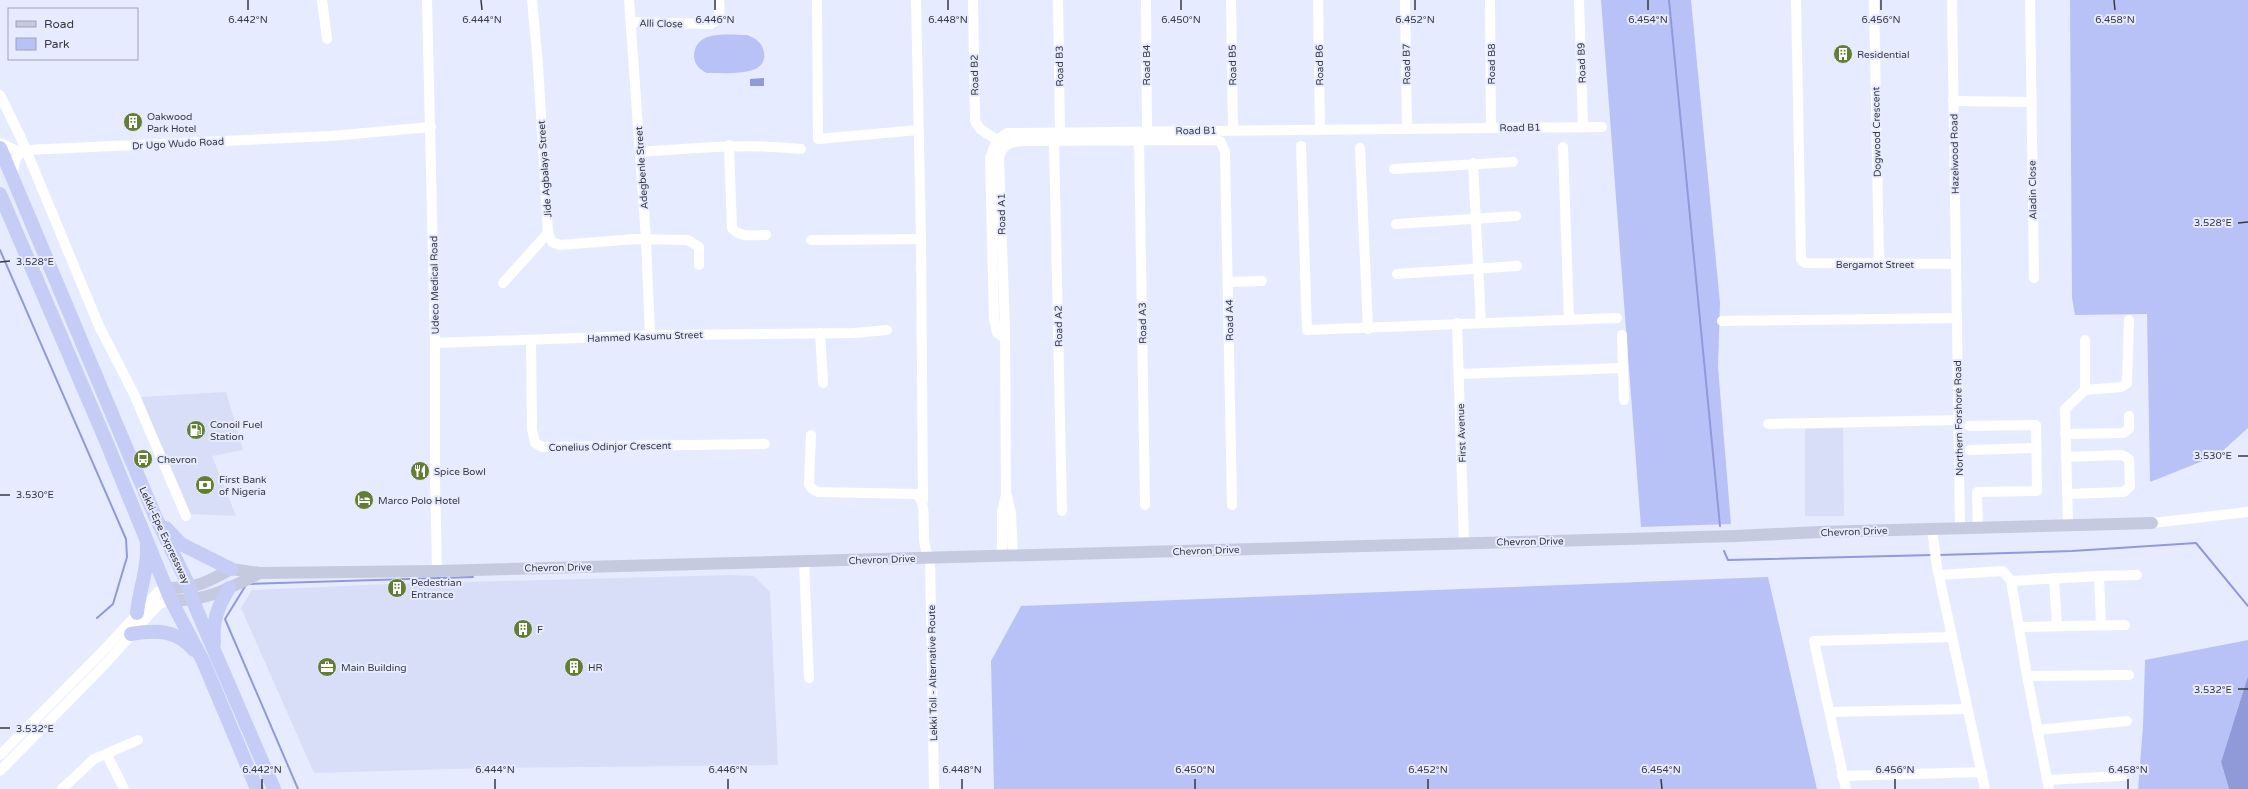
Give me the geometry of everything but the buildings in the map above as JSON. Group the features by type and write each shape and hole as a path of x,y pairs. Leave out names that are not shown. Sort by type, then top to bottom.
{"highway":[{"name":"Lekki-Epe Expressway","path":"0,148 155,516 203,661 257,789"},
{"name":"Lekki-Epe Expressway","path":"0,194 146,536 214,649 274,789"},
{"path":"106,441 120,457 161,555 200,630 230,701 240,708"},
{"path":"155,516 181,544 231,569"},
{"path":"137,612 140,588 147,563 146,536"},
{"path":"214,649 215,619 218,606 228,588"},
{"path":"131,634 160,631 171,633 181,638 203,661"}],"main road":[{"name":"Chevron Drive","path":"231,569 260,573 437,571 1736,536 2152,523"},
{"path":"181,594 207,583 231,569"},
{"name":"Chevron Drive","path":"181,594 210,596 260,573"}],"street":[{"path":"322,0 327,39"},
{"name":"Udeco Medical Road","path":"427,0 436,343 435,479 437,571"},
{"name":"Jide Agbalaya Street","path":"532,0 538,65 548,233"},
{"name":"Adegbenle Street","path":"629,0 641,152 650,335"},
{"name":"Alli Close","path":"631,22 711,24 716,21 720,14 719,0"},
{"path":"817,0 818,139 918,130"},
{"name":"Lekki Toll - Alternative Route","path":"916,0 921,239 922,501 925,547 930,558 934,789"},
{"name":"Road B2","path":"973,0 975,121 980,129 997,140"},
{"name":"Road B3","path":"1058,0 1060,132"},
{"name":"Road B4","path":"1146,0 1147,131"},
{"name":"Road B5","path":"1231,0 1233,129"},
{"name":"Road B6","path":"1318,0 1320,129"},
{"name":"Road B7","path":"1405,0 1407,128"},
{"name":"Road B8","path":"1490,0 1491,128"},
{"name":"Road B9","path":"1579,0 1583,127"},
{"name":"Bergamot Street","path":"1796,0 1801,260 1805,263 1956,264"},
{"name":"Dogwood Crescent","path":"1874,0 1879,264"},
{"name":"Hazelwood Road","path":"1952,0 1957,307"},
{"name":"Aladin Close","path":"2030,0 2034,278"},
{"path":"0,95 99,326 134,394 186,516"},
{"path":"1953,101 2031,102"},
{"name":"Dr Ugo Wudo Road","path":"23,151 331,136 431,127"},
{"name":"Road B1","path":"997,140 1007,133 1233,129 1602,127"},
{"path":"997,140 990,158 994,319 997,333 1005,338"},
{"name":"Road A3","path":"1139,140 1145,505"},
{"name":"Road A1","path":"1008,555 1002,512 1006,495 1005,338 1000,152 1003,146 1008,143 1054,141 1215,140"},
{"name":"Road A4","path":"1215,140 1220,141 1225,151 1232,505"},
{"name":"Road A2","path":"1054,141 1062,511"},
{"path":"0,143 23,151"},
{"path":"728,145 732,228 735,233 741,235 766,235"},
{"path":"641,152 728,145 771,146 802,149"},
{"path":"1302,146 1307,330 1617,318"},
{"path":"1563,147 1569,320"},
{"path":"1360,148 1368,328"},
{"path":"13,177 14,162 23,151"},
{"path":"1394,169 1474,163 1513,162"},
{"path":"1474,163 1481,323"},
{"path":"1396,224 1516,216"},
{"path":"503,283 548,233 552,242 560,245 646,239 693,241 699,247 699,265"},
{"path":"811,240 921,239"},
{"path":"1397,274 1478,267 1517,266"},
{"path":"1228,282 1262,281"},
{"name":"Northern Forshore Road","path":"1957,307 1960,528"},
{"path":"1722,321 1957,318"},
{"path":"2068,525 2065,408 2085,390 2121,387 2126,383 2129,320"},
{"name":"First Avenue","path":"1457,323 1464,543"},
{"name":"Hammed Kasumu Street","path":"436,343 650,335 854,333 887,330"},
{"path":"820,333 823,383"},
{"path":"1622,335 1624,400"},
{"name":"Conelius Odinjor Crescent","path":"531,340 532,428 535,443 543,447 765,444"},
{"path":"2085,340 2085,390"},
{"path":"1459,374 1623,368"},
{"path":"2065,434 2123,433 2129,429 2129,416"},
{"path":"1768,424 1958,420"},
{"path":"1969,426 2036,426 2037,491 1978,492 1978,528"},
{"path":"811,435 809,484 812,489 818,492 916,494 922,501"},
{"path":"1970,450 2036,448"},
{"path":"2066,457 2122,455 2129,459 2130,486 2124,492 2067,494"},
{"path":"2152,523 2248,512"},
{"path":"1932,529 1939,575 1985,789"},
{"path":"804,562 809,678"},
{"path":"1939,575 2003,571 2012,580 2027,676 2048,784 2122,776"},
{"path":"2012,580 2137,575"},
{"path":"2098,576 2101,625"},
{"path":"2054,578 2057,626"},
{"path":"0,755 97,657 137,612 159,591 181,594"},
{"path":"0,771 107,662 159,604 181,594"},
{"path":"2019,627 2126,625"},
{"path":"1846,789 1814,641 1952,637"},
{"path":"2027,676 2129,675"},
{"path":"1830,712 1967,709"},
{"path":"2037,730 2127,721"},
{"path":"62,789 90,762 138,740"},
{"path":"106,755 124,789"},
{"path":"1842,776 1982,772"}],"shaded area":[{"path":"764,78 764,86 750,86 750,79"},
{"name":"Conoil Fuel Station","path":"226,392 243,450 212,456 236,516 190,514 141,397"},
{"path":"1843,428 1844,516 1805,516 1805,429"},
{"path":"731,575 754,576 770,592 778,765 487,768 314,773 241,608 252,590 390,584"},
{"path":"2248,676 2248,789 2229,789 2221,762"}],"green space":[{"path":"1601,0 1691,0 1720,303 1718,367 1731,524 1641,527"},
{"path":"2070,0 2248,0 2248,428 2218,455 2150,482 2147,314 2075,315 2072,298"},
{"path":"722,35 747,35 758,41 762,46 764,52 763,61 759,67 743,72 707,73 700,69 697,65 694,57 695,48 706,38"},
{"path":"1768,577 1817,789 994,789 991,661 1021,606"},
{"path":"2248,640 2248,676 2221,762 2229,789 2138,789 2143,726 2145,660"}],"waterway":[{"path":"1669,0 1720,526"},
{"path":"0,250 126,539 127,557 113,604 97,618"},
{"path":"1939,555 2072,551 2196,543 2248,606"},
{"path":"1724,551 1728,560 1933,555"},
{"path":"250,584 473,577"},
{"path":"246,585 225,619 298,789"}],"place":[{"name":"Residential","path":"1843,54"},
{"name":"Oakwood Park Hotel","path":"133,122"},
{"name":"Conoil Fuel Station","path":"196,430"},
{"name":"Chevron","path":"143,459"},
{"name":"Spice Bowl","path":"420,471"},
{"name":"First Bank of Nigeria","path":"205,485"},
{"name":"Marco Polo Hotel","path":"364,500"},
{"name":"Pedestrian Entrance","path":"397,588"},
{"name":"F","path":"523,629"},
{"name":"Main Building","path":"327,667"},
{"name":"HR","path":"574,667"}]}
